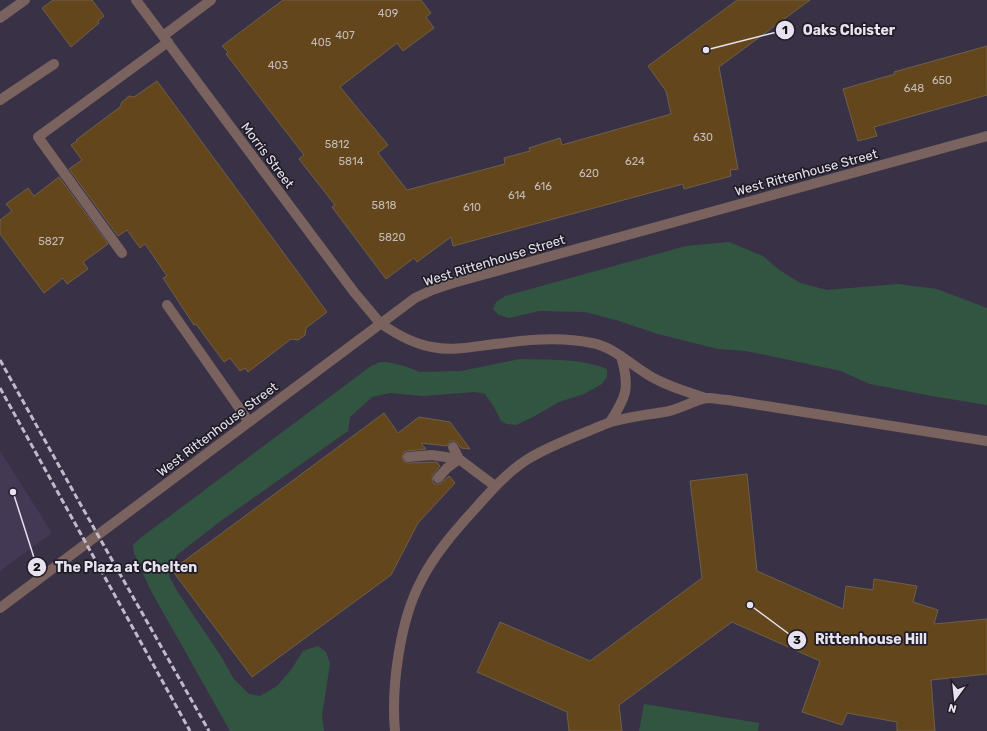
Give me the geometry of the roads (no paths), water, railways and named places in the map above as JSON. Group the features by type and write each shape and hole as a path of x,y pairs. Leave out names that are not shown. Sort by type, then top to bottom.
{"street":[{"path":"0,18 25,0"},
{"name":"Morris Street","path":"136,0 354,292 380,323"},
{"path":"122,253 38,137 165,39 211,0"},
{"path":"0,100 54,64"},
{"name":"West Rittenhouse Street","path":"0,608 415,298 453,283 987,136"},
{"path":"167,305 249,422"},
{"path":"380,323 413,342 441,349 467,348 523,341 564,340 593,343 603,346 621,356 649,376 665,384 706,398 736,401 987,441"},
{"path":"610,422 622,404 625,396 625,371 621,356"},
{"path":"395,731 394,716 400,651 406,622 415,593 431,564 452,535 495,486 528,459 549,448 610,422 640,415 667,412 706,398"},
{"path":"453,447 459,459 495,486"},
{"path":"408,457 432,455 459,459"},
{"path":"438,478 447,468 459,459"}],"railway":[{"path":"0,360 209,731"},
{"path":"0,388 190,731"}],"place":[{"name":"Oaks Cloister","path":"706,50"},
{"name":"The Plaza at Chelten","path":"13,492"},
{"name":"Rittenhouse Hill","path":"750,605"}]}
